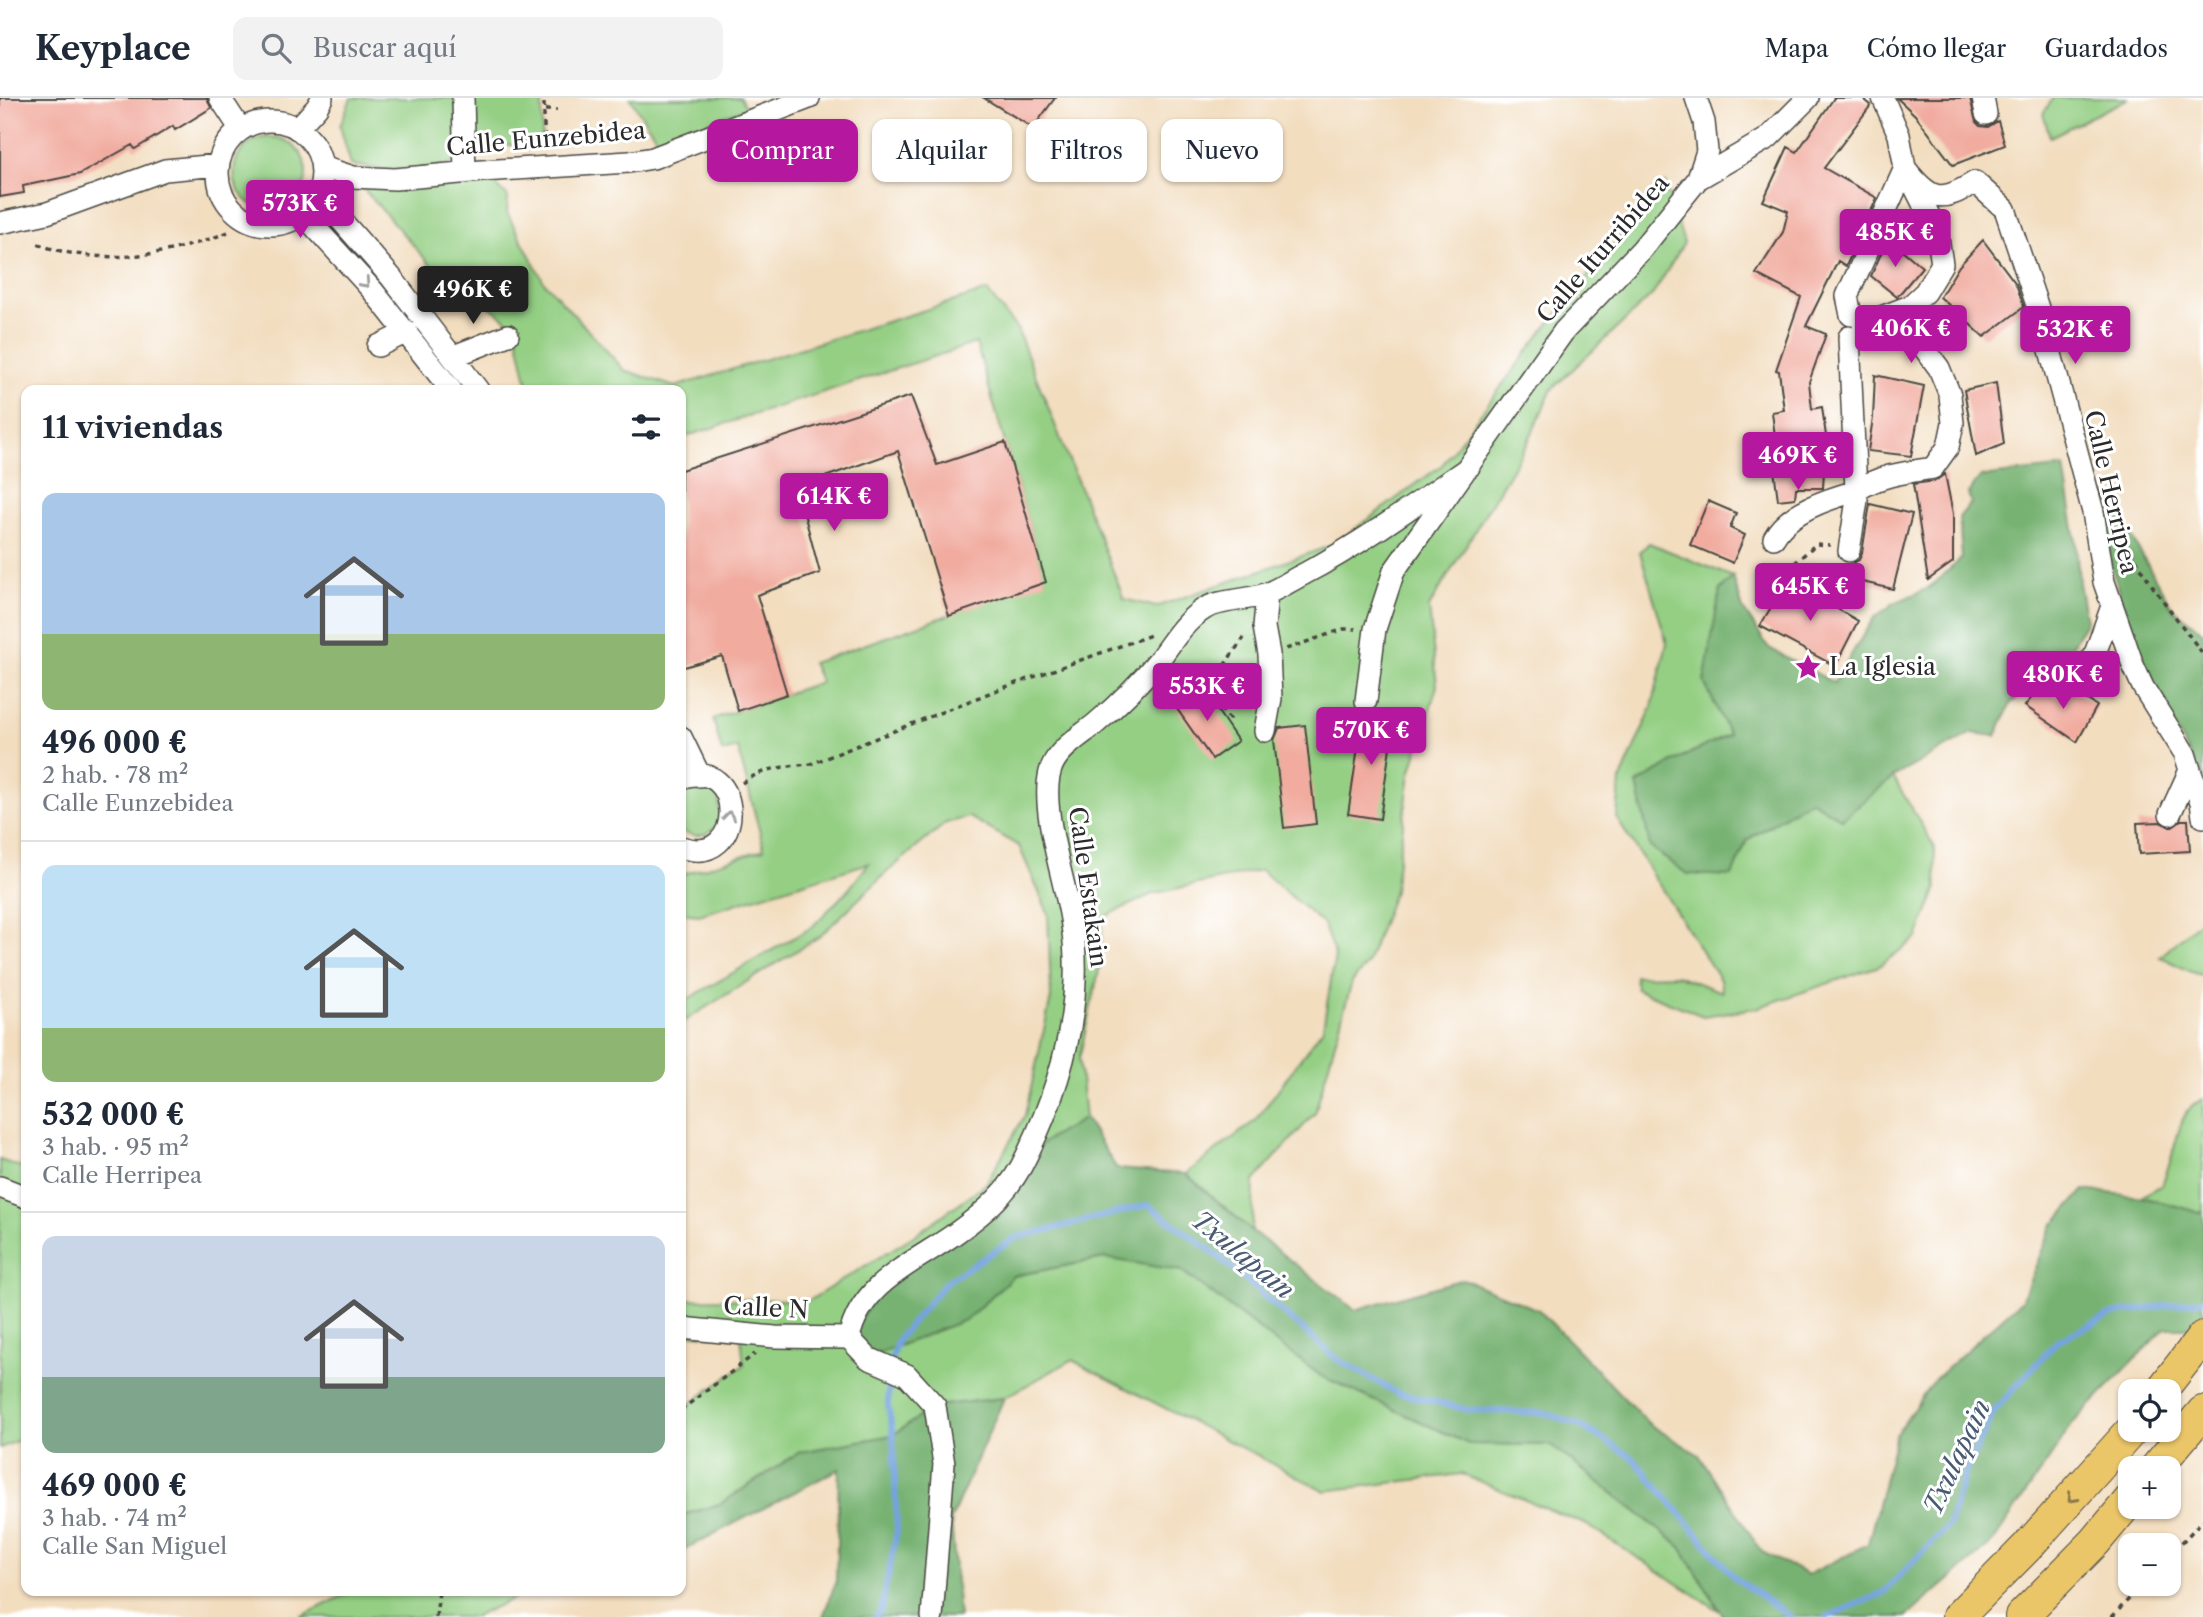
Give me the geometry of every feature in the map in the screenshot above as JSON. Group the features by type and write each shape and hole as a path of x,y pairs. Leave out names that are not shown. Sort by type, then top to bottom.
{"highway":[{"path":"2170,1379 2203,1337"},
{"path":"2166,1456 2201,1415"},
{"path":"1958,1617 2027,1547 2122,1442"},
{"path":"2021,1617 2095,1542 2118,1514"}],"street":[{"path":"220,98 241,130"},
{"path":"297,129 322,98"},
{"path":"463,98 465,173"},
{"name":"Calle Eunzebidea","path":"322,167 353,177 396,179 615,164 653,158 809,98"},
{"path":"1696,98 1704,122 1707,151 1698,179"},
{"name":"Calle Iturribidea","path":"1366,701 1376,629 1394,571 1564,331 1642,249 1698,179 1768,138 1808,98"},
{"path":"1854,325 1910,306 1925,292 1941,264 1937,231 1905,168 1899,135 1882,98"},
{"path":"269,121 284,123 297,129 309,139 318,152 322,167 318,194 303,214 290,222 274,226 244,219 232,209 223,196 218,181 218,165 222,152 230,139 255,124 269,121"},
{"path":"0,223 47,213 165,170 218,165"},
{"path":"1849,551 1857,500 1854,325 1847,296 1905,168"},
{"name":"Calle Herripea","path":"1905,168 1920,187 1942,197 1954,195 1975,182 2005,209 2042,320 2092,509 2104,582 2143,687 2185,754 2201,802 2203,817"},
{"path":"318,194 391,276 474,385"},
{"path":"303,214 373,290 447,385"},
{"path":"1774,538 1780,528 1790,520 1834,497 1856,491 1866,484 1896,473 1933,468 1948,447 1953,423 1950,395 1939,368 1913,332 1910,306"},
{"path":"378,346 407,332"},
{"path":"454,356 508,335"},
{"name":"Calle Estakain","path":"849,1338 853,1321 865,1300 885,1280 989,1208 1017,1177 1047,1115 1070,1030 1077,971 1072,919 1055,845 1049,797 1050,771 1062,752 1115,708 1159,659 1186,622 1207,607 1267,594 1332,559 1469,467"},
{"path":"1265,730 1271,698 1269,654 1264,627 1267,594"},
{"path":"2080,680 2096,651 2112,606"},
{"path":"686,759 690,777 718,784 729,800 732,813 723,837 700,849 686,848"},
{"path":"2170,814 2190,770"},
{"path":"0,1187 21,1195"},
{"name":"Calle N","path":"686,1328 775,1337 849,1338"},
{"path":"849,1338 868,1358 907,1375 935,1406 944,1464 932,1617"}],"path":[{"path":"544,98 544,150"},
{"path":"544,110 557,110"},
{"path":"38,244 59,252 104,258 159,252 208,240 228,232"},
{"path":"2092,509 2125,542 2155,590 2203,654"},
{"path":"1787,570 1816,544 1823,542 1849,551"},
{"path":"729,800 734,790 755,774 783,766 811,764 997,690 1186,622"},
{"path":"1230,720 1217,702 1216,687 1230,657 1244,638 1264,627"},
{"path":"1269,654 1344,629 1376,629"},
{"path":"686,1406 744,1365 775,1337"},
{"path":"2181,1543 2203,1520"},
{"path":"436,1617 438,1596"},
{"path":"2112,1617 2132,1596"}],"green space":[{"path":"351,98 456,98 457,163 401,172 351,165 340,126"},
{"path":"463,98 542,98 542,145 464,145"},
{"path":"630,98 740,98 746,108 718,119 707,119 707,123 659,142"},
{"path":"2053,98 2129,98 2050,137 2043,114"},
{"path":"270,137 290,143 300,153 306,173 300,193 290,203 270,209 250,203 240,193 234,173 240,153 250,143"},
{"path":"482,171 508,197 507,213 544,282 624,370 669,385 528,385 515,326 479,298 464,303 353,177"},
{"path":"1665,183 1684,243 1653,294 1552,389 1527,444 1429,607 1437,686 1410,774 1394,891 1367,964 1352,982 1315,1113 1254,1181 1252,1231 1186,1174 1256,1120 1323,1028 1335,956 1323,924 1261,870 1152,894 1102,918 1100,966 1079,1059 1085,1118 1044,1142 849,1339 868,1358 967,1319 1013,1276 1105,1258 1182,1271 1321,1376 1469,1444 1551,1445 1681,1547 1720,1611 1587,1525 1461,1474 1325,1491 1072,1360 1004,1398 935,1406 893,1435 800,1452 720,1504 686,1514 686,1406 744,1365 741,1337 686,1333 686,1299 810,1300 912,1237 986,1184 1025,1115 1051,998 1048,913 1019,846 969,817 946,823 887,872 820,936 686,1020 686,1000 812,927 849,889 869,863 699,915 686,914 686,873 764,849 738,748 722,752 713,719 821,682 812,663 1045,581 976,343 686,436 686,385 682,385 987,291 1017,329 1124,599 1156,607 1333,545 1442,465 1546,327"},
{"path":"2064,467 2086,621 2068,652 2011,703 1996,736 1972,733 1893,777 1842,819 1810,800 1747,840 1732,876 1687,874 1650,847 1637,784 1673,762 1729,734 1704,682 1720,590 1733,577 1743,609 1769,648 1834,683 1873,619 1894,603 1929,588 1962,558 1959,517 1971,503 1968,493 1981,477"},
{"path":"2106,493 2173,609 2203,632 2203,779 2147,676 2130,628 2110,561"},
{"path":"1649,543 1733,577 1720,590 1729,734 1673,762 1637,784 1747,840 1810,800 1842,819 1893,777 1934,846 1937,888 1917,938 1879,966 1756,1008 1703,1016 1636,989 1635,976 1676,975 1722,992 1720,980 1617,819 1620,781 1652,707 1667,643 1640,552"},
{"path":"706,787 719,797 720,821 712,830 697,836 686,832 686,788"},
{"path":"2203,918 2203,975 2160,957"},
{"path":"2203,1099 2203,1213 2141,1197 2162,1185 2182,1121 2190,1109"},
{"path":"1085,1118 1117,1169 1186,1174 1252,1231 1355,1310 1463,1279 1539,1310 1649,1424 1699,1455 1762,1552 1808,1575 1868,1544 1896,1434 1935,1379 2022,1300 2052,1226 2084,1190 2141,1197 2203,1213 2203,1328 2165,1328 2073,1423 1993,1542 1906,1617 1724,1617 1681,1547 1551,1445 1469,1444 1321,1376 1182,1271 1105,1258 1013,1276 967,1319 878,1354 849,1338 885,1280 1017,1177 1044,1142"},
{"path":"0,1160 21,1167 21,1439 0,1448"},
{"path":"1004,1398 951,1519 959,1617 823,1617 836,1581 839,1469 686,1548 686,1514 720,1504 800,1452 893,1435 935,1406"},
{"path":"343,1596 519,1596 474,1617 300,1617"}],"building":[{"path":"0,98 207,98 211,108 175,130 173,126 135,149 132,145 80,174 23,186 24,193 0,197"},
{"path":"984,98 1055,98 1040,119 1026,119 1026,124"},
{"path":"1834,98 1862,98 1871,105 1824,168 1877,198 1846,266 1838,261 1806,326 1826,334 1809,382 1812,409 1822,407 1826,436 1823,488 1796,488 1795,498 1778,500 1772,454 1777,453 1772,412 1784,410 1779,371 1776,370 1801,297 1756,274 1783,232 1788,211 1763,201 1788,147 1797,152"},
{"path":"1897,98 1970,98 1976,122 1980,126 1988,127 1998,121 2005,145 1953,165 1915,115"},
{"path":"1888,238 1922,267 1897,297 1871,276"},
{"path":"1983,240 2016,284 2024,307 1984,337 1940,297 1959,266"},
{"path":"1875,375 1924,386 1911,456 1868,451"},
{"path":"1996,383 2004,444 1976,456 1964,390"},
{"path":"911,396 937,465 1005,442 1046,582 949,616 898,451 797,487 820,573 757,595 787,694 738,711 722,656 686,667 686,468"},
{"path":"1945,474 1953,514 1953,562 1928,580 1913,484 1935,481"},
{"path":"1708,501 1736,513 1730,528 1745,535 1733,563 1690,545"},
{"path":"1870,504 1912,514 1893,589 1849,579 1853,563 1859,560 1862,553"},
{"path":"1787,580 1858,621 1835,666 1760,626"},
{"path":"2068,685 2097,706 2077,742 2025,706 2041,686 2058,698"},
{"path":"1202,688 1238,741 1212,759 1175,706"},
{"path":"1363,714 1394,718 1380,819 1348,814"},
{"path":"1305,725 1316,824 1284,828 1274,740 1279,728"},
{"path":"2181,820 2188,820 2190,851 2139,854 2137,823 2160,822 2171,827"}],"waterway":[{"name":"Txulapain","path":"876,1617 881,1610 897,1531 893,1435 888,1405 890,1362 898,1339 946,1282 1015,1238 1148,1205 1214,1253 1337,1359 1397,1393 1469,1410 1545,1413 1579,1425 1632,1457 1735,1578 1791,1617"},
{"name":"Txulapain","path":"1827,1617 1883,1593 1948,1526 1966,1471 1995,1410 2057,1341 2112,1314 2203,1300"}],"place":[{"name":"La Iglesia","path":"1808,667"}]}
